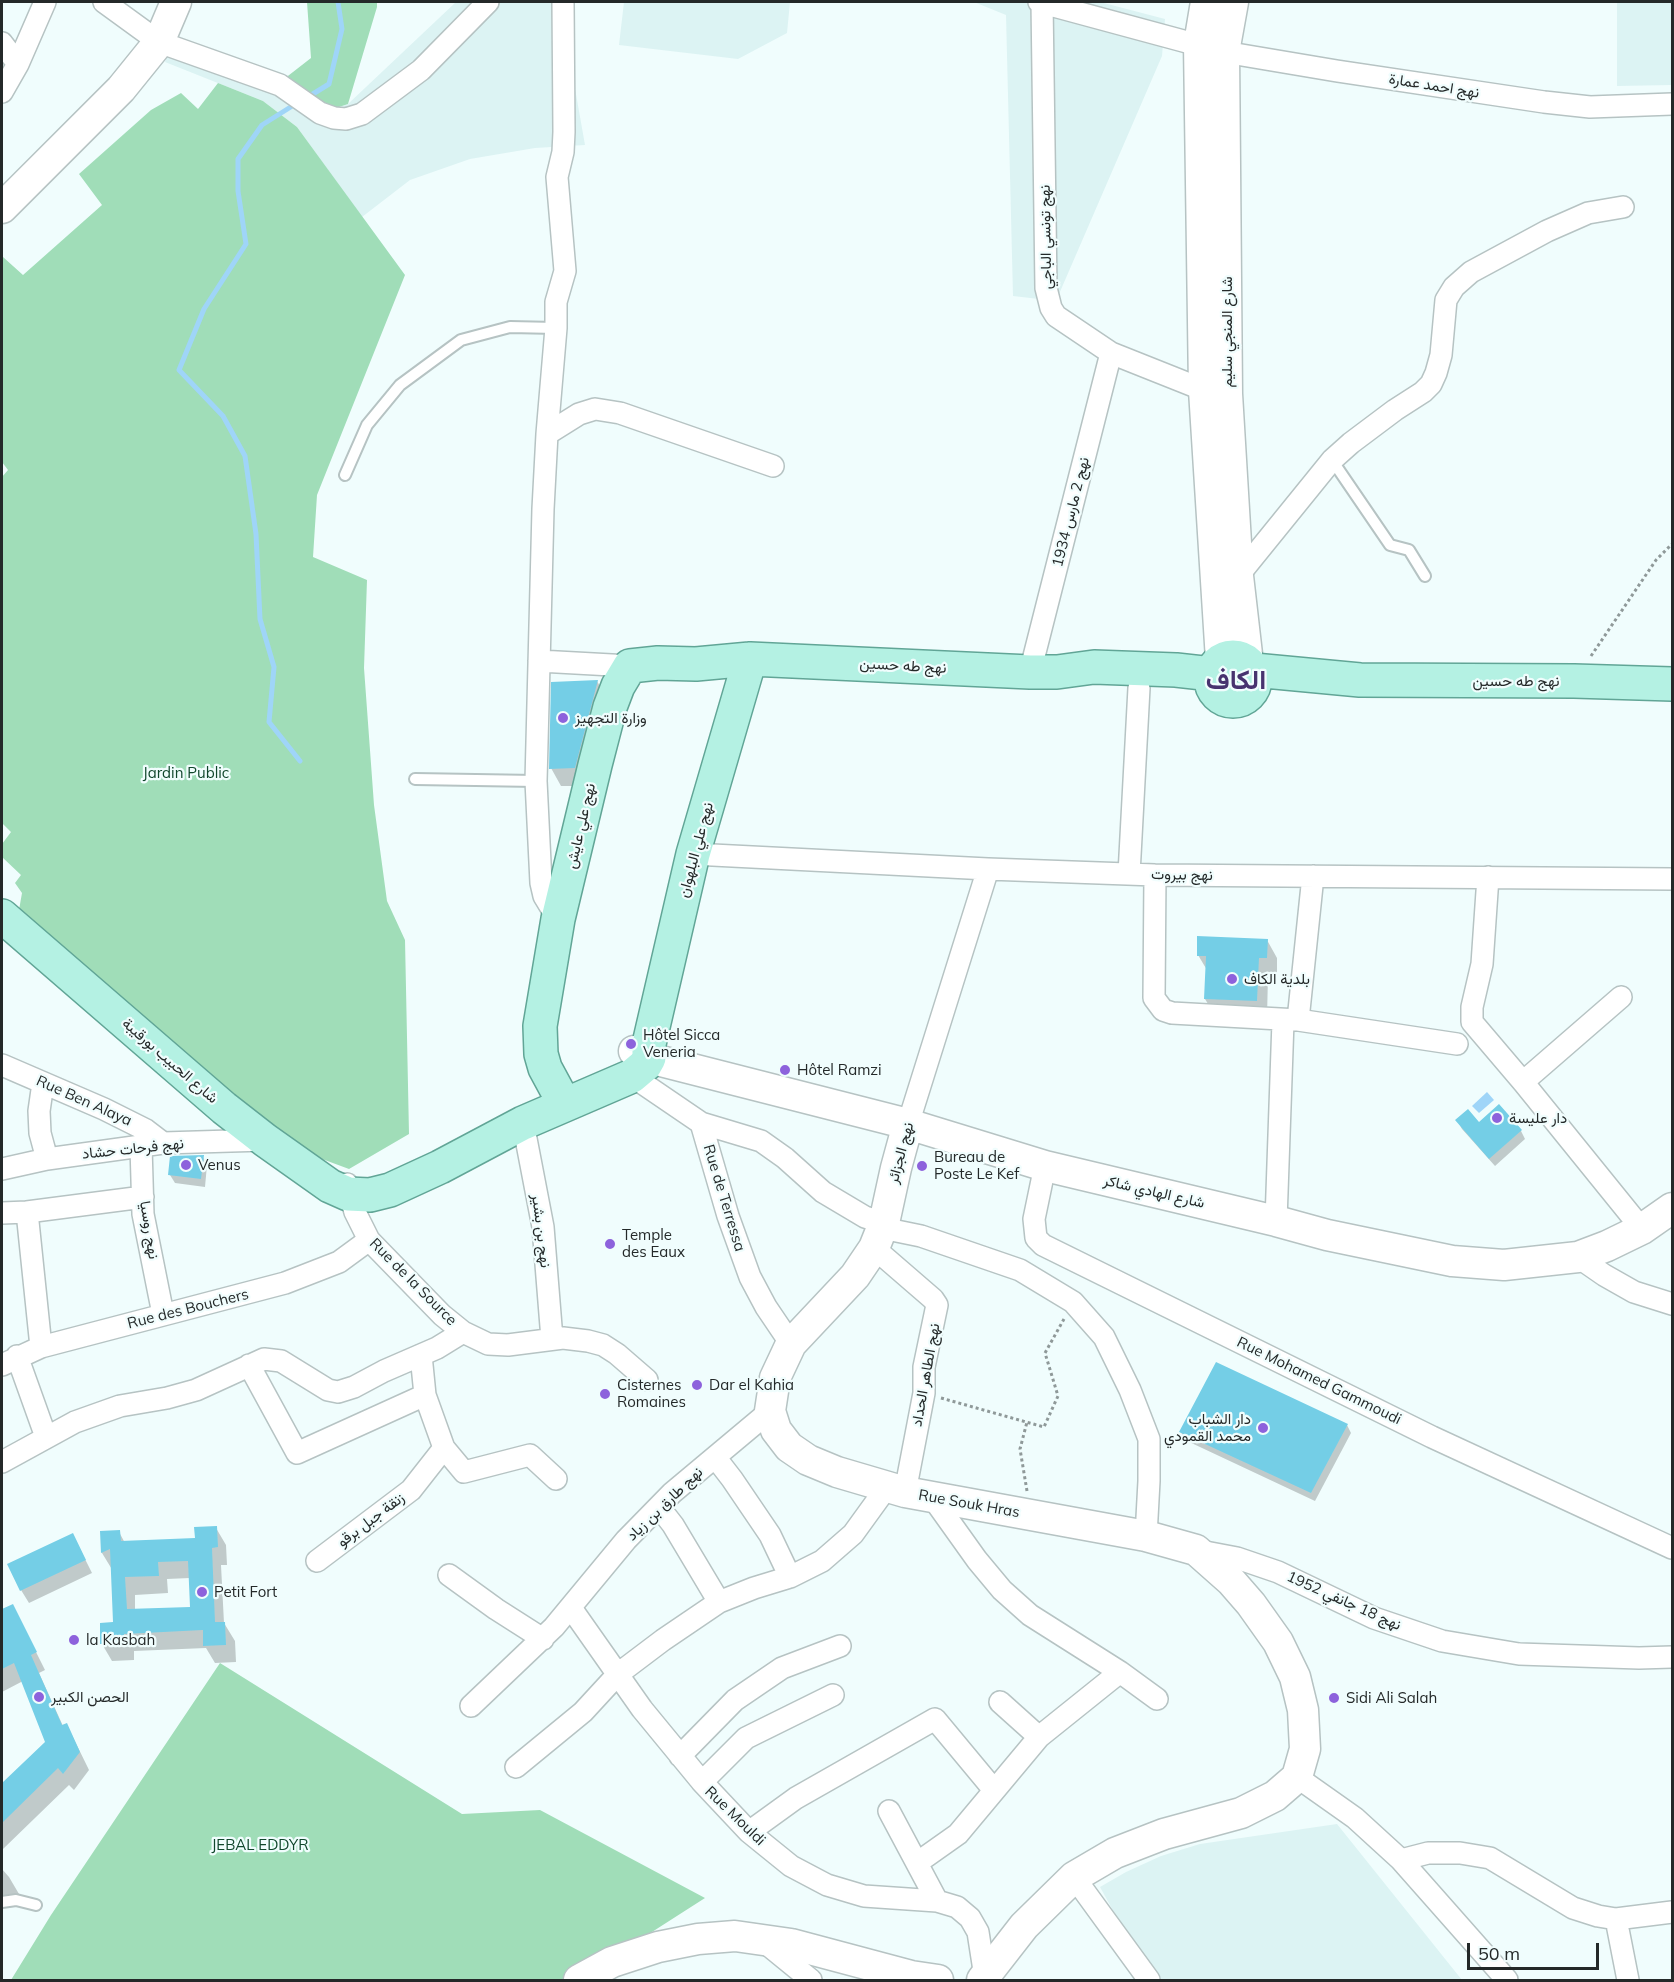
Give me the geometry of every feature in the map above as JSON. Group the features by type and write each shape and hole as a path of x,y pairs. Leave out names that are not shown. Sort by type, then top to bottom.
{"main road":[{"path":"2,208 121,89 159,42 176,2"},
{"name":"شارع المنجي سليم","path":"1206,2 1211,48 1216,392 1233,674"},
{"name":"شارع المنجي سليم","path":"1211,48 1233,2"},
{"name":"شارع المنجي سليم","path":"1216,392 1238,576 1233,674"},
{"path":"630,666 658,663 696,664 750,659"},
{"name":"نهج طه حسين","path":"750,659 1043,672 1094,668 1360,680 1672,684"},
{"name":"نهج علي البلهوان","path":"641,1057 693,854 750,659"},
{"name":"نهج علي عايش","path":"561,1096 545,1068 541,1054 540,1026 558,919 610,707 618,686 630,666"},
{"name":"نهج طه حسين","path":"1043,672 1102,687 1171,690 1233,674"},
{"name":"شارع الحبيب بورقيبة","path":"2,903 269,1136"},
{"name":"شارع الحبيب بورقيبة","path":"2,916 224,1108 347,1186"},
{"path":"347,1186 363,1177 393,1169 561,1096 641,1057"},
{"name":"شارع الهادي شاكر","path":"641,1057 908,1124 1045,1166 1327,1235 1452,1261 1504,1265 1578,1257 1642,1229 1672,1208"},
{"path":"347,1186 370,1195 390,1190 524,1123 561,1096"},
{"name":"نهج الجزائر","path":"770,1411 775,1378 791,1344 855,1276 880,1233 908,1124"},
{"name":"Rue Souk Hras","path":"770,1411 776,1430 789,1447 808,1460 837,1472 908,1492 1146,1536 1196,1550"},
{"path":"983,1979 1024,1926 1074,1877 1125,1849 1164,1834 1241,1813 1275,1796 1297,1777 1305,1749 1304,1710 1295,1677 1278,1642 1251,1604 1231,1581 1196,1550"},
{"path":"579,1980 612,1962 658,1947 698,1938 735,1936 791,1944 911,1976 938,1980"}],"street":[{"path":"2,92 18,64 45,2"},
{"path":"104,2 159,42 280,85 320,113 346,119 362,114 421,70 488,2"},
{"path":"558,919 544,896 540,883 536,780 547,434 556,303 565,271 557,177 564,142 563,2"},
{"name":"نهج احمد عمارة","path":"1040,2 1211,48 1337,71 1590,107 1672,104"},
{"name":"نهج تونسي الباجي","path":"1040,2 1047,297 1051,308 1056,316 1111,353 1216,392"},
{"path":"2,43 18,64"},
{"path":"1238,576 1332,460 1351,442 1431,384 1441,355 1446,300 1454,286 1471,272 1547,231 1588,213 1623,207"},
{"name":"نهج 2 مارس 1934","path":"1043,672 1111,353"},
{"path":"547,434 579,414 595,409 620,413 773,466"},
{"path":"539,661 630,666"},
{"path":"1129,874 1139,688"},
{"name":"نهج بيروت","path":"693,854 1129,874 1672,879"},
{"name":"نهج الجزائر","path":"908,1124 988,869"},
{"path":"1155,874 1154,998 1163,1010 1172,1013 1290,1020 1457,1044"},
{"path":"1276,1221 1290,1020 1313,876"},
{"path":"1488,877 1482,964 1472,1007 1472,1022 1524,1082 1642,1229"},
{"path":"1524,1082 1621,997"},
{"name":"Rue de Terressa","path":"641,1057 702,1124 728,1216 750,1277 765,1307 791,1344"},
{"name":"Rue Ben Alaya","path":"2,1065 129,1121 163,1143"},
{"path":"43,1083 39,1111 40,1133 47,1159"},
{"name":"نهج بن بشير","path":"524,1123 543,1227 552,1339"},
{"path":"702,1124 761,1141 785,1158 823,1192 865,1216 880,1233 921,1236 1020,1270 1073,1302 1104,1337 1130,1390 1149,1439 1146,1536"},
{"name":"نهج فرحات حشاد","path":"2,1169 47,1159 163,1143 269,1136"},
{"name":"نهج روسيا","path":"141,1146 145,1225 153,1255 163,1314"},
{"name":"Rue Mohamed Gammoudi","path":"1045,1166 1034,1219 1036,1238 1043,1245 1432,1437 1672,1548"},
{"name":"Rue de la Source","path":"347,1186 355,1212 369,1240 442,1315 463,1332 488,1344 508,1345 552,1339 588,1341 603,1345 628,1362 647,1380"},
{"path":"2,1213 27,1212 143,1197"},
{"path":"27,1212 41,1347"},
{"name":"نهج الطاهر الحداد","path":"880,1233 937,1305 924,1367 924,1393 908,1492"},
{"name":"Rue des Bouchers","path":"9,1361 41,1347 285,1283 339,1262 369,1240"},
{"path":"1578,1257 1634,1292 1672,1304"},
{"path":"2,1462 75,1422 120,1406 167,1398 196,1390 264,1359 281,1361 328,1390 338,1392 354,1387 437,1348 463,1332"},
{"path":"421,1355 425,1395 444,1448 464,1472 530,1455 556,1479"},
{"path":"9,1361 46,1437"},
{"path":"249,1365 297,1453 425,1395"},
{"name":"نهج طارق بن زياد","path":"471,1706 543,1639 626,1540 659,1507 770,1411"},
{"name":"زنقة جبل برقو","path":"317,1561 411,1490 444,1448"},
{"path":"715,1457 770,1535 790,1577"},
{"path":"516,1767 583,1712 618,1674 663,1640 719,1602 790,1577 822,1561 908,1492 977,1560 1002,1590 1030,1615 1120,1672 1157,1699"},
{"path":"659,1507 673,1525 719,1602"},
{"name":"نهج 18 جانفي 1952","path":"1196,1550 1237,1558 1278,1572 1374,1618 1442,1641 1519,1654 1672,1657"},
{"path":"449,1575 496,1610 543,1639"},
{"name":"Rue Mouldi","path":"571,1608 642,1709 702,1782 749,1832 790,1866 827,1885 864,1896 937,1901 957,1907 974,1925 983,1979"},
{"path":"680,1756 735,1700 782,1668 840,1646"},
{"path":"917,1863 958,1834 1039,1737 1120,1672"},
{"path":"702,1782 746,1738 833,1695"},
{"path":"1000,1702 1039,1737"},
{"path":"749,1832 796,1798 935,1719 994,1790"},
{"path":"1297,1777 1355,1818 1401,1860 1507,1980"},
{"path":"889,1811 937,1901"},
{"path":"1401,1860 1428,1853 1460,1853 1490,1858 1573,1908 1616,1919 1672,1912"},
{"path":"1074,1877 1149,1980"},
{"path":"1616,1919 1628,1980"},
{"path":"762,1940 811,1980"}],"lane":[{"path":"345,475 367,425 400,385 461,340 510,327 556,328"},
{"path":"1332,460 1390,545 1409,550 1425,576"},
{"path":"415,779 536,780"},
{"path":"2,1902 16,1900 36,1905"}],"path":[{"path":"1574,681 1656,560 1672,544"},
{"path":"924,1393 1044,1427 1058,1396 1045,1353 1073,1302"},
{"path":"1027,1422 1020,1449 1030,1515"}],"shaded area":[{"path":"456,2 565,2 565,32 585,145 535,148 470,159 410,180 362,217 297,127 263,101 165,62 173,39 334,109 348,104"},
{"path":"624,2 790,2 787,33 738,59 619,45"},
{"path":"974,2 1100,2 1165,19 1162,56 1056,301 1013,296 1006,15"},
{"path":"1617,2 1672,2 1672,85 1617,86"},
{"path":"1337,1824 1462,1980 1160,1980 1137,1954 1100,1887 1161,1856 1200,1844"}],"green space":[{"path":"307,2 377,2 348,104 333,109 284,79 311,58"},
{"name":"Jardin Public","path":"218,83 263,101 297,127 405,275 317,495 313,557 367,580 364,668 374,805 387,901 405,940 409,1134 349,1169 314,1156 204,1076 19,910 22,893 15,883 21,875 2,857 2,844 11,832 2,823 2,477 8,470 2,462 2,258 23,275 102,205 79,174 151,110 181,93 198,109"},
{"name":"JEBAL EDDYR","path":"220,1663 462,1814 540,1810 705,1898 577,1980 11,1980 51,1915"}],"water":[{"path":"1487,1092 1494,1100 1479,1113 1472,1106"}],"building":[{"name":"وزارة التجهيز","path":"598,680 575,768 549,769 551,682"},
{"name":"بلدية الكاف","path":"1197,936 1268,939 1267,958 1259,958 1257,1001 1204,999 1206,956 1197,956"},
{"path":"1499,1104 1522,1130 1489,1159 1455,1120 1468,1109 1479,1122"},
{"name":"Venus","path":"204,1155 201,1179 168,1175 170,1156"},
{"name":"دار الشباب محمد القمودي","path":"1216,1362 1348,1424 1311,1493 1179,1432"},
{"name":"Petit Fort","path":"217,1526 218,1547 212,1548 215,1622 225,1622 226,1645 203,1646 203,1630 124,1634 125,1643 100,1644 100,1623 113,1622 110,1549 101,1553 100,1531 120,1530 121,1541 195,1538 194,1527","holes":["188,1561 190,1607 127,1609 125,1577 159,1576 158,1562"]},
{"path":"73,1533 86,1560 20,1591 7,1564"},
{"name":"الحصن الكبير","path":"13,1604 37,1652 31,1655 62,1725 67,1723 80,1752 63,1774 58,1768 2,1823 2,1783 45,1742 14,1663 2,1669 2,1609"}],"waterway":[{"path":"308,97 329,84 342,29 338,2"},
{"path":"297,103 262,125 238,159 238,191 246,244 204,309 179,370 223,416 245,456 256,534 260,619 274,667 269,722 300,761"}],"place":[{"name":"وزارة التجهيز","path":"563,718"},
{"name":"بلدية الكاف","path":"1232,979"},
{"name":"Hôtel Sicca Veneria","path":"631,1044"},
{"name":"Hôtel Ramzi","path":"785,1070"},
{"name":"دار عليسة","path":"1497,1118"},
{"name":"Venus","path":"186,1165"},
{"name":"Bureau de Poste Le Kef","path":"922,1166"},
{"name":"Temple des Eaux","path":"610,1244"},
{"name":"Dar el Kahia","path":"697,1385"},
{"name":"Cisternes Romaines","path":"605,1394"},
{"name":"دار الشباب محمد القمودي","path":"1263,1428"},
{"name":"Petit Fort","path":"202,1592"},
{"name":"la Kasbah","path":"74,1640"},
{"name":"الحصن الكبير","path":"39,1697"},
{"name":"Sidi Ali Salah","path":"1334,1698"}],"district":[{"name":"الكاف","path":"1236,681"}]}
